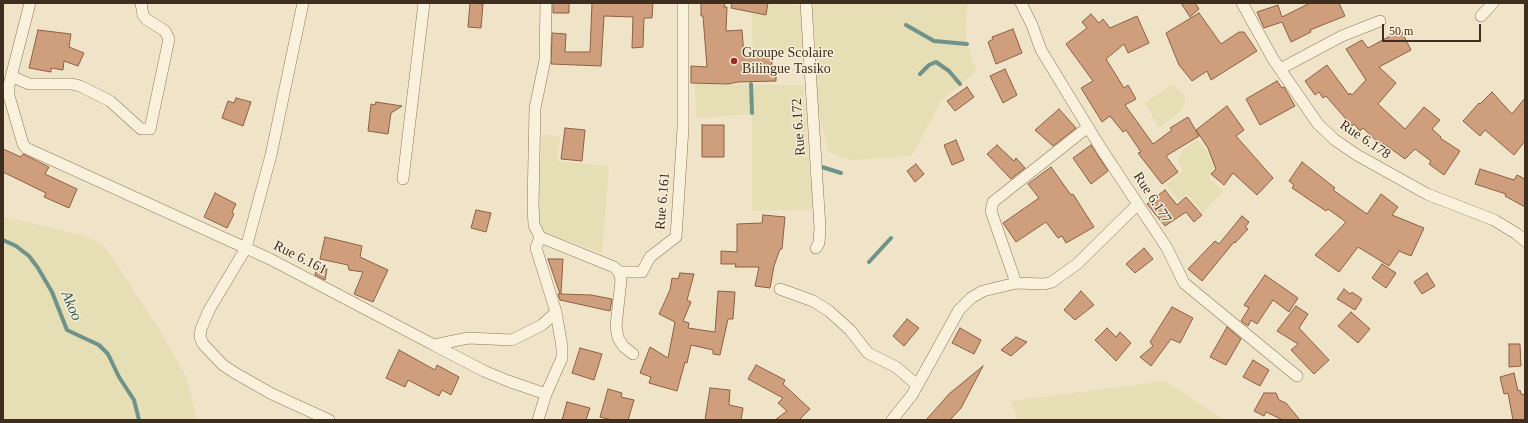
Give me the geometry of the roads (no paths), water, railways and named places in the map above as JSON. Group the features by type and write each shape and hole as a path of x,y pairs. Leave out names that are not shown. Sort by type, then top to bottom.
{"street":[{"path":"30,3 10,76 29,84 72,84 80,86 110,101 141,129 150,129 169,39 166,31 146,19 143,15 141,3"},
{"path":"304,3 270,162 246,248 209,310 201,329 200,337 203,344 223,365 235,373 272,394 329,420"},
{"path":"403,179 424,3"},
{"path":"546,3 545,60 535,116 534,225 540,237 614,267 619,272 621,280 616,326 618,338 624,347 633,354"},
{"name":"Rue 6.161","path":"619,272 642,272 650,257 676,237 684,128 683,3"},
{"name":"Rue 6.172","path":"806,3 820,228 819,243 816,248"},
{"name":"Rue 6.177","path":"1021,3 1042,50 1088,127 1167,248 1184,283 1297,376"},
{"name":"Rue 6.178","path":"1242,3 1280,69 1318,124 1340,144 1427,194 1494,220 1517,234 1525,241"},
{"path":"1481,16 1493,3"},
{"path":"1280,69 1342,36 1380,21"},
{"name":"Rue 6.161","path":"10,76 9,96 23,144 30,150 246,248 326,287 484,371 546,394"},
{"path":"1016,283 991,211 993,202 1088,127"},
{"path":"892,420 917,385 958,310 971,298 983,291 1016,283 1044,284 1052,282 1077,264 1138,204"},
{"path":"538,420 546,394 562,358 562,347 556,312 536,248 540,237"},
{"path":"780,289 813,301 829,311 850,330 868,353 896,367 917,385"},
{"path":"434,344 468,338 512,340 542,325 556,312"}],"waterway":[{"path":"906,25 934,41 967,44"},
{"path":"920,74 929,65 936,62 949,71 960,84"},
{"path":"751,84 752,113"},
{"path":"822,167 841,173"},
{"path":"869,262 891,238"},
{"name":"Akoo","path":"3,240 16,246 29,256 38,268 52,292 67,330 99,345 108,354 119,377 134,400 139,420"}],"place":[{"name":"Groupe Scolaire Bilingue Tasiko","path":"734,61"}]}
